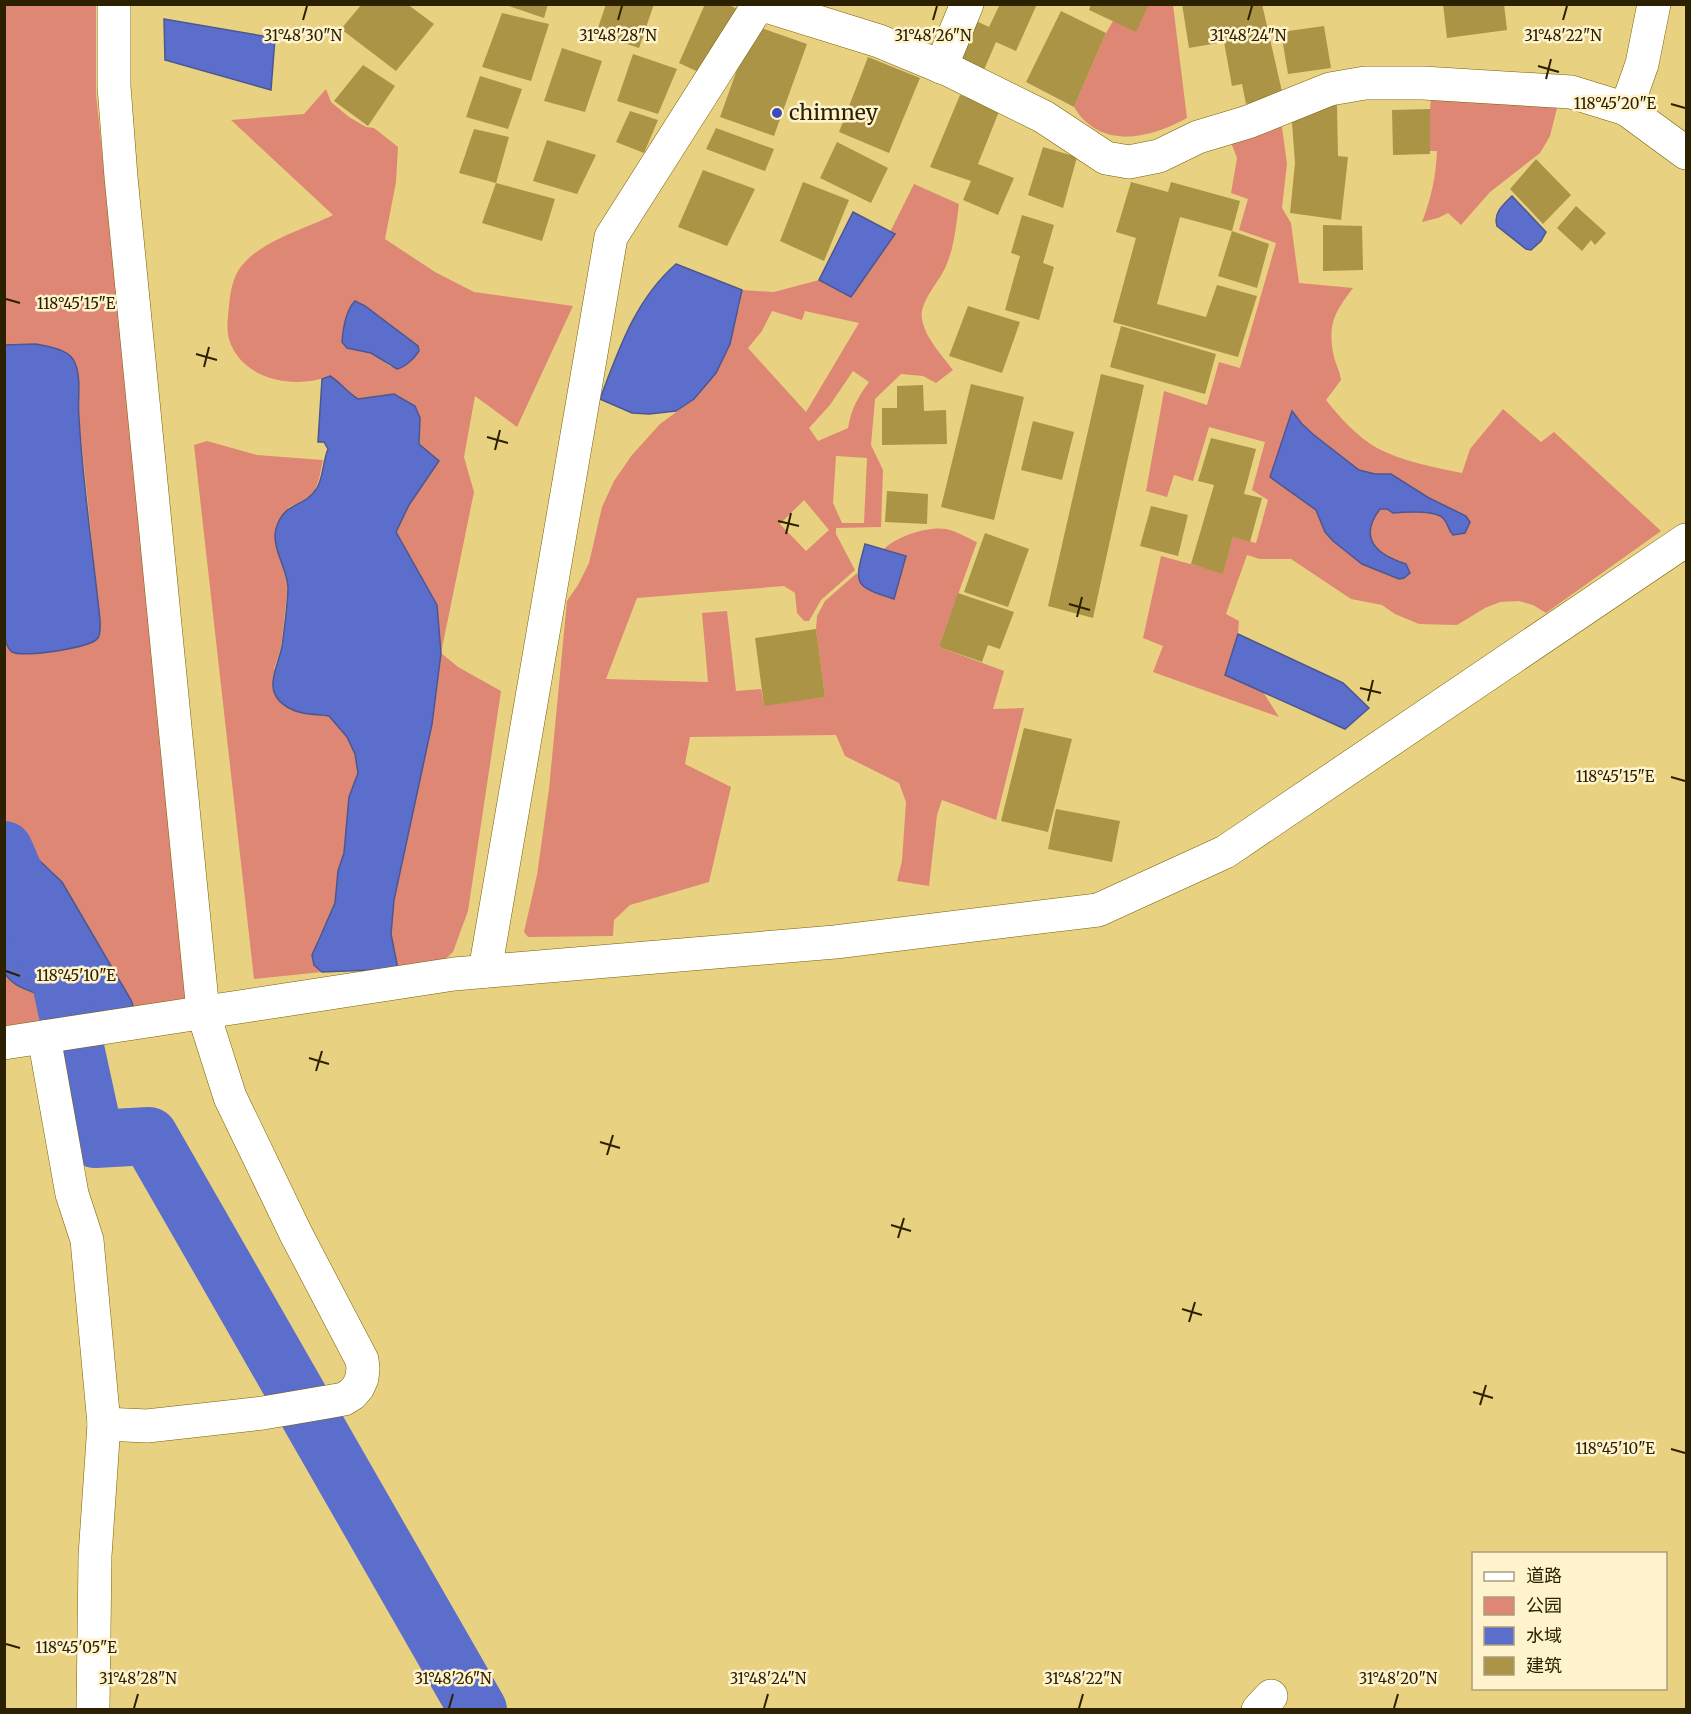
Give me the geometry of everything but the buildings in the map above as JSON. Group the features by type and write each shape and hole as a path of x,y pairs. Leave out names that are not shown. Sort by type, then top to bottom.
{"street":[{"path":"104,1424 147,1426 262,1413 344,1399 358,1387 363,1368 362,1360 296,1234 230,1096 203,1012 121,177 114,86 114,4"},
{"path":"485,971 611,237 759,4 879,41 941,67 1044,117 1106,158 1129,162 1159,156 1198,137 1248,122 1330,89 1365,83 1423,83 1571,92 1626,109 1686,153"},
{"path":"941,67 967,4"},
{"path":"1626,109 1642,64 1654,4"},
{"path":"4,1043 443,975 835,942 1098,910 1225,852 1686,540"},
{"path":"45,1037 72,1194 87,1240 104,1424 95,1556 93,1710"}],"green space":[{"path":"5,5 96,5 96,94 191,1014 56,1035 43,1005 38,1033 5,1038 5,972 15,984 46,999 57,1013 64,1030 136,1013 131,1000 62,882 5,827 4,636 12,652 28,654 54,651 96,640 99,635 100,620 75,363 70,356 49,347 36,344 4,345"},
{"path":"1149,5 1173,5 1187,118 1141,135 1126,137 1111,135 1097,130 1085,121 1074,107 1113,21"},
{"path":"326,89 331,102 349,117 366,127 374,128 398,147 396,182 385,239 435,272 474,292 573,306 517,427 475,396 464,457 474,492 441,653 437,604 396,532 433,458 419,444 420,418 394,394 358,399 330,376 301,382 271,378 245,364 235,353 229,339 229,302 232,288 238,271 246,261 268,244 333,215 231,120 304,114","holes":["359,302 418,346 391,367 371,353 347,348"]},
{"path":"1432,89 1545,98 1557,108 1550,136 1540,153 1490,192 1461,225 1448,213 1422,222 1432,187 1437,151 1430,151"},
{"path":"1281,120 1287,164 1282,208 1291,223 1299,283 1353,288 1337,312 1332,328 1332,346 1341,380 1326,400 1343,420 1363,438 1386,453 1419,464 1462,473 1470,449 1503,409 1541,442 1554,432 1661,531 1546,613 1533,605 1519,601 1500,602 1457,625 1419,624 1395,614 1382,605 1351,599 1291,559 1260,559 1247,555 1226,614 1239,621 1238,634 1225,675 1263,692 1279,717 1153,672 1163,646 1143,638 1161,556 1223,573 1233,537 1256,543 1268,500 1252,490 1265,442 1209,427 1193,481 1174,475 1167,497 1146,491 1164,391 1207,405 1219,362 1240,368 1276,243 1239,230 1248,199 1231,193 1237,158 1229,137"},
{"path":"914,184 959,204 950,256 925,301 922,313 924,326 934,346 953,370 936,383 923,376 901,374 875,399 871,445 883,470 881,527 836,528 836,534 855,570 821,600 809,621 804,621 797,613 795,593 784,586 637,598 606,679 708,682 702,613 727,611 736,691 761,689 764,705 825,697 816,629 817,616 825,601 857,573 859,580 906,556 884,549 897,540 931,529 954,531 977,542 939,647 1004,671 993,709 1024,708 996,820 942,800 937,815 929,886 897,881 902,861 906,802 899,783 845,756 836,735 690,737 685,764 731,787 709,882 630,905 614,920 613,936 528,937 524,932 537,875 549,789 567,601 589,563 602,507 614,481 632,455 660,424 694,399 739,308 742,290 774,292 819,280 851,297 895,234 890,232","holes":["772,311 802,320 805,311 859,323 806,412 748,348 762,331","853,371 869,382 856,404 848,428 818,441 809,428 830,405","836,456 867,458 864,523 842,523 833,503","804,500 829,530 806,551 780,524"]},
{"path":"207,441 257,455 323,460 315,490 306,499 289,507 275,540 288,586 281,648 274,669 317,714 329,716 347,737 355,754 358,773 349,797 344,853 338,872 335,903 317,941 314,965 322,972 254,979 194,445"},
{"path":"441,653 458,667 501,691 468,911 453,952 440,964 398,969 391,934 394,900 432,724"}],"water":[{"path":"164,19 275,38 271,90 165,60"},
{"path":"1512,196 1546,232 1541,241 1531,250 1526,249 1497,226 1498,213"},
{"path":"853,212 895,234 851,297 819,280"},
{"path":"676,264 742,290 730,344 716,373 694,399 676,411 632,413 600,399 639,309 662,278"},
{"path":"355,301 418,346 419,351 412,360 397,369 371,353 347,348 342,342 343,331 347,314"},
{"path":"36,344 58,349 69,355 77,370 83,469 100,634 93,642 71,648 19,654 10,651 4,636 5,345"},
{"path":"330,376 358,399 394,394 415,406 420,418 419,444 439,461 409,505 396,532 437,605 441,653 432,724 394,900 391,934 398,969 322,972 314,965 312,955 335,903 338,871 344,853 349,797 358,773 355,754 347,737 329,716 304,713 289,708 280,702 273,688 282,647 288,587 277,550 276,529 284,513 312,495 319,484 328,449 324,442 318,442 322,379"},
{"path":"1292,411 1314,435 1359,470 1375,474 1391,474 1429,498 1466,516 1470,522 1465,533 1453,535 1439,515 1419,512 1393,513 1387,509 1380,509 1370,529 1374,544 1387,556 1406,564 1410,573 1399,579 1362,564 1325,532 1316,510 1270,477"},
{"path":"865,544 906,556 894,599 871,591 860,582 859,568"},
{"path":"1238,634 1343,683 1369,708 1345,729 1225,675"},
{"path":"4,827 62,882 131,1000 136,1014 64,1031 57,1013 46,999 15,984 4,972"}],"waterway":[{"path":"4,850 61,983 95,1139 149,1136 478,1710"}],"place":[{"name":"chimney","path":"777,113"}]}
